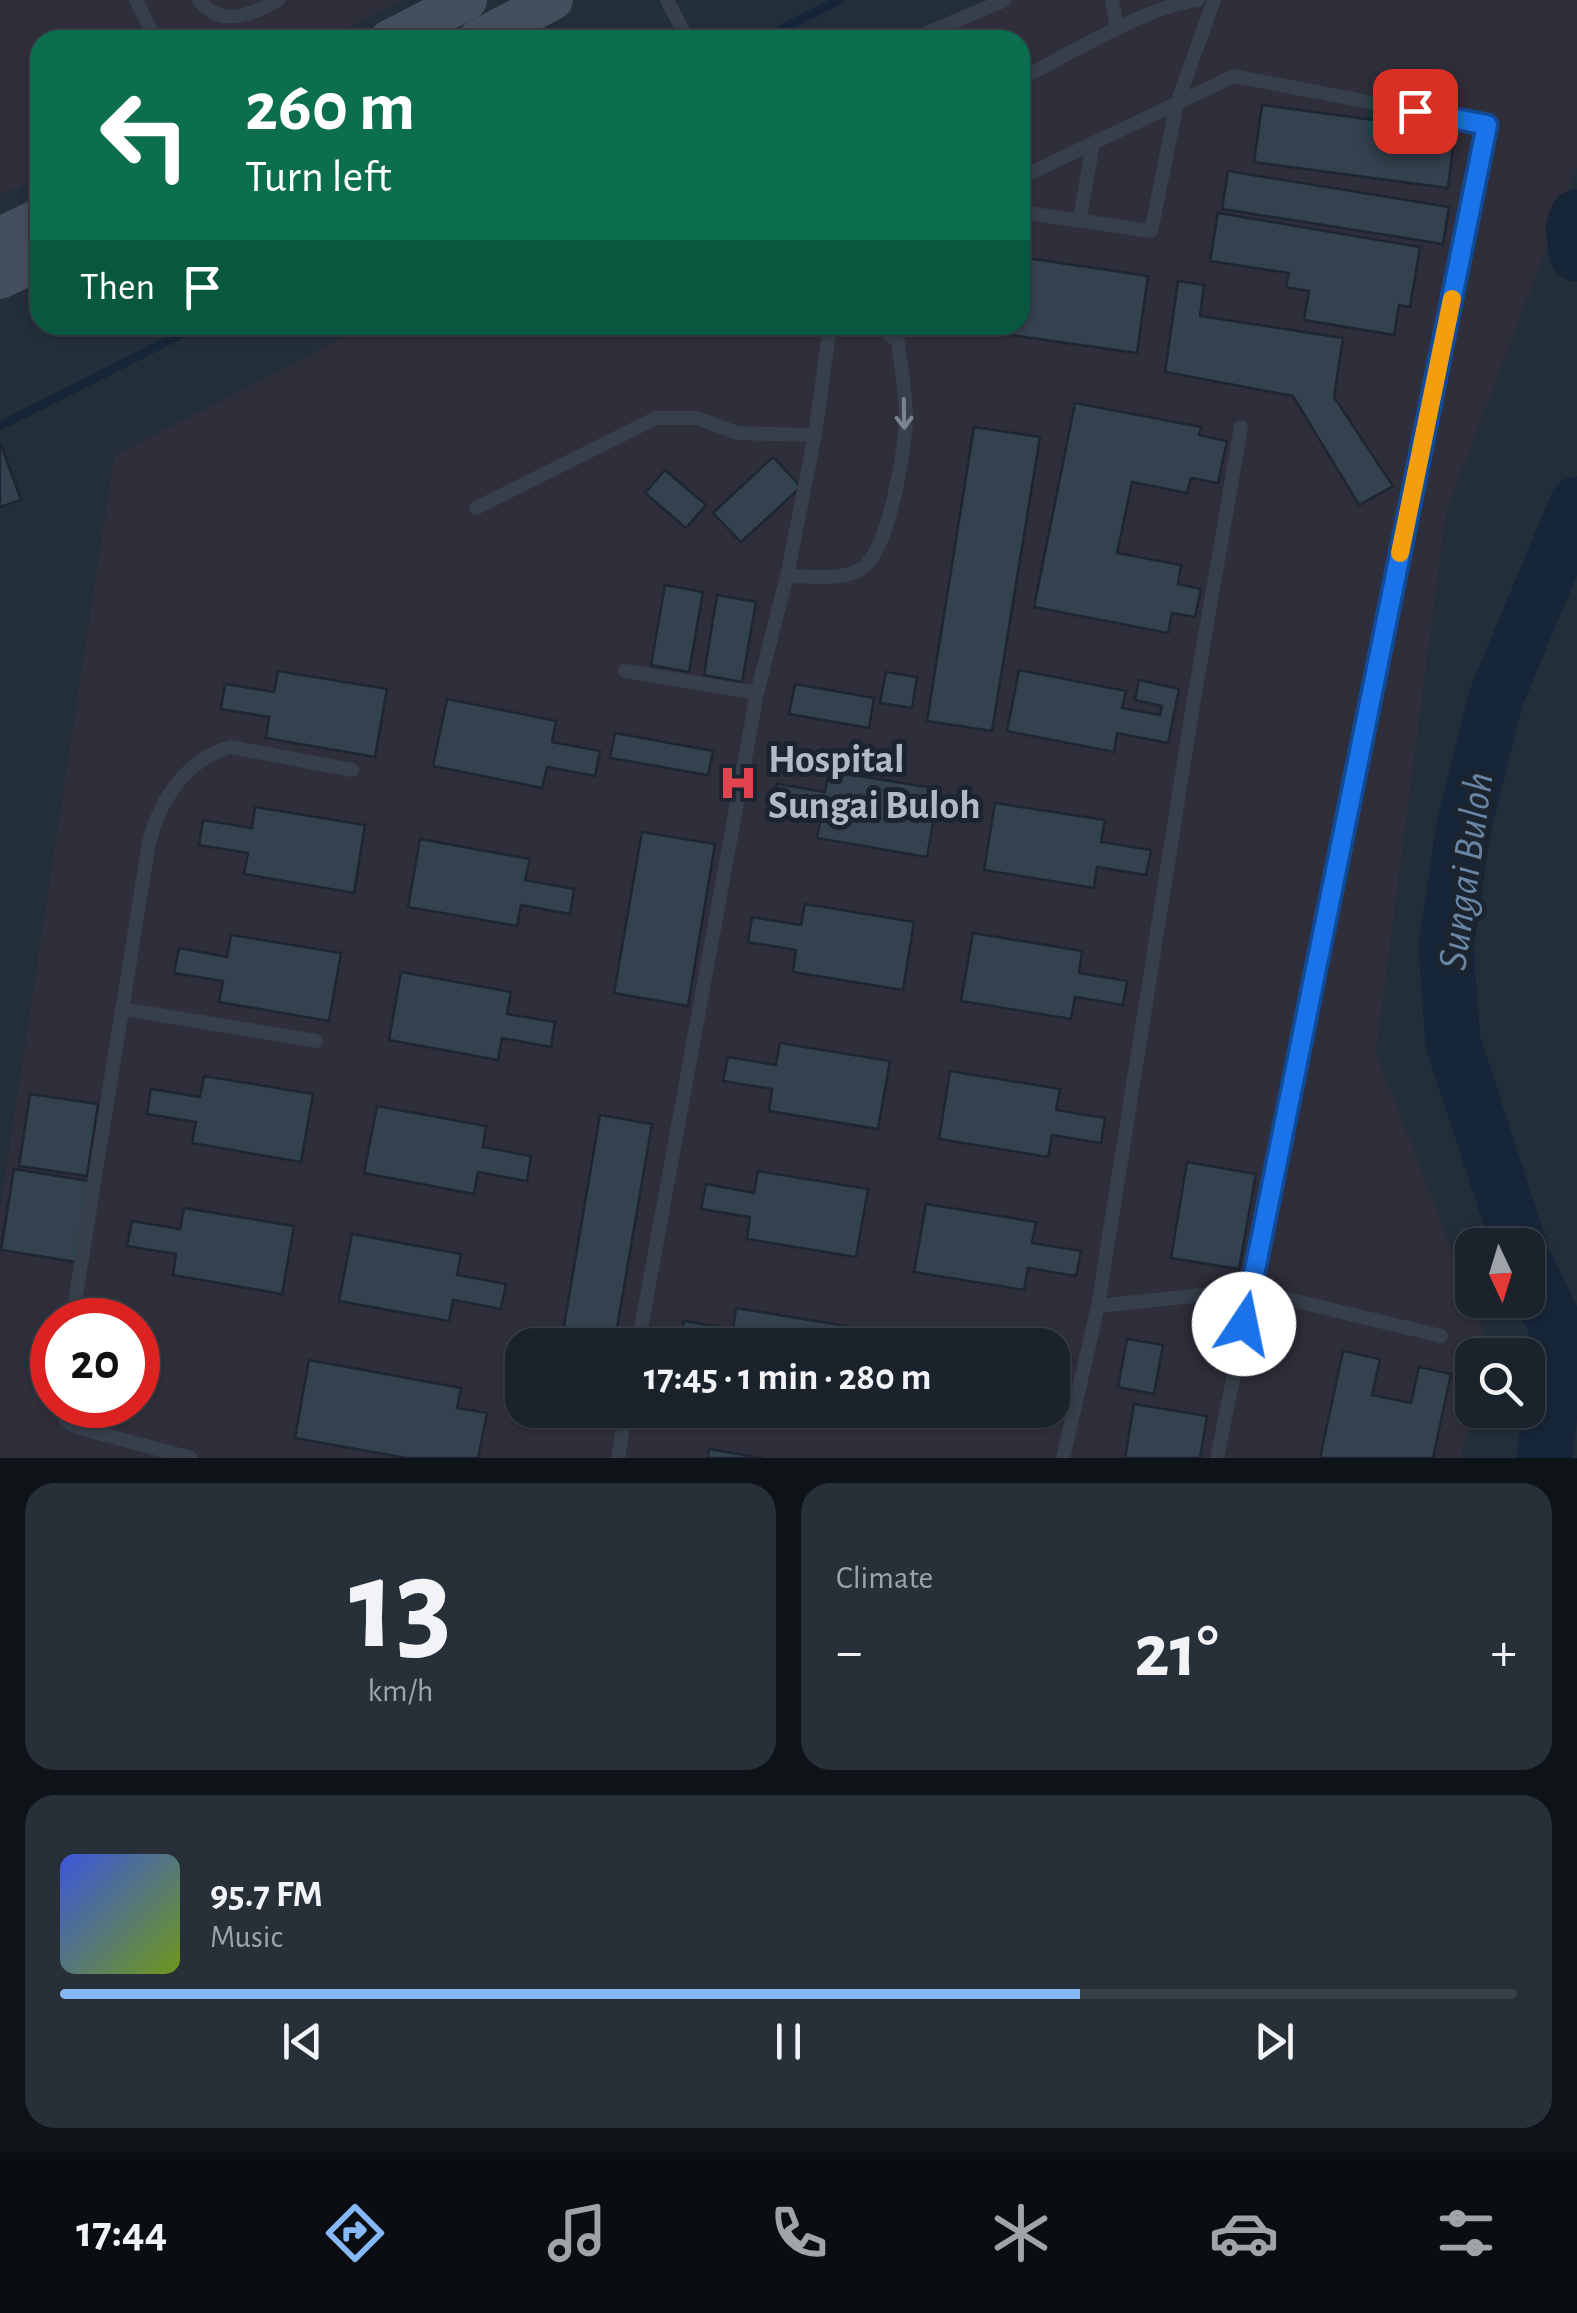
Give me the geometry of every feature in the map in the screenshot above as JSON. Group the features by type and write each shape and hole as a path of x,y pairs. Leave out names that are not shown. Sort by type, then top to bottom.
{"main road":[{"path":"408,30 467,0"},
{"path":"496,30 554,0"},
{"path":"0,236 30,222"},
{"path":"0,279 30,265"}],"lane":[{"path":"136,0 151,30"},
{"path":"199,0 206,10 227,18 252,14 278,0"},
{"path":"667,0 683,30"},
{"path":"934,30 1005,0"},
{"path":"1112,0 1117,30"},
{"path":"1030,74 1117,30 1183,2 1198,0"},
{"path":"1030,213 1151,231 1176,103 1214,0"},
{"path":"1030,173 1234,76 1487,125 1217,1458"},
{"path":"1080,219 1093,143"},
{"path":"641,1328 757,693 788,576 831,335"},
{"path":"788,576 838,576 862,569 878,549 898,480 906,418 898,342 891,335"},
{"path":"476,508 656,418 696,418 737,433 815,435"},
{"path":"1062,1458 1098,1306 1192,705 1241,427"},
{"path":"625,671 757,693"},
{"path":"76,1298 155,816 180,780 216,751 231,747 352,770"},
{"path":"122,1008 316,1041"},
{"path":"1098,1306 1250,1290 1441,1336"},
{"path":"80,1428 190,1458"},
{"path":"618,1458 623,1428"}],"shaded area":[{"path":"0,0 402,0 344,30 30,30 30,182 0,195"},
{"name":"Hospital Sungai Buloh","path":"1001,0 1577,0 1577,167 1446,513 1376,1053 1455,1257 1455,1318 1479,1318 1486,1338 1455,1338 1455,1428 1469,1428 1461,1458 0,1458 0,1209 114,456 349,335 1030,335 1030,30 942,30"}],"building":[{"path":"1262,105 1455,131 1448,188 1254,162"},
{"path":"1228,171 1449,207 1443,244 1222,209"},
{"path":"1218,213 1420,247 1410,307 1399,305 1394,335 1304,320 1309,291 1286,287 1289,273 1210,261"},
{"path":"1030,258 1148,276 1137,353 1011,335 1030,335"},
{"path":"1178,281 1204,285 1200,316 1343,338 1334,397 1393,486 1359,505 1293,396 1165,372"},
{"path":"1075,403 1201,427 1199,435 1227,441 1218,483 1191,478 1187,493 1132,482 1117,553 1181,565 1178,584 1201,589 1195,617 1172,613 1168,633 1034,607"},
{"path":"974,427 1040,437 992,731 927,721"},
{"path":"0,442 21,500 0,507"},
{"path":"773,457 801,487 741,542 713,513"},
{"path":"665,470 706,505 686,528 645,493"},
{"path":"665,585 703,592 689,672 651,665"},
{"path":"717,595 756,602 742,682 704,675"},
{"path":"1019,670 1126,691 1122,708 1160,715 1162,706 1135,700 1139,680 1179,689 1168,743 1117,733 1114,752 1007,731"},
{"path":"278,671 387,689 375,757 266,738 269,717 221,709 225,684 274,692"},
{"path":"886,672 917,677 912,708 880,703"},
{"path":"795,684 874,698 869,728 789,714"},
{"path":"447,699 556,721 552,742 600,751 595,776 547,767 542,788 433,766"},
{"path":"615,733 713,751 708,775 610,758"},
{"path":"829,771 939,789 927,857 817,838 821,817 772,809 777,784 825,792"},
{"path":"995,803 1105,820 1101,842 1151,850 1146,875 1097,867 1094,888 984,870"},
{"path":"255,807 365,825 354,893 244,874 248,853 199,845 203,820 252,828"},
{"path":"642,832 715,844 688,1006 614,993"},
{"path":"420,839 530,859 525,880 574,889 570,914 521,905 517,926 408,907"},
{"path":"805,904 914,922 903,990 793,972 796,950 748,942 752,917 801,925"},
{"path":"973,933 1082,951 1079,973 1127,981 1123,1005 1075,997 1071,1019 961,1001"},
{"path":"231,935 341,953 329,1021 219,1002 223,981 174,973 179,948 227,957"},
{"path":"401,972 511,992 507,1014 555,1022 551,1047 502,1038 498,1060 389,1040"},
{"path":"780,1043 890,1061 878,1129 769,1111 772,1089 723,1081 728,1057 776,1065"},
{"path":"950,1071 1060,1089 1056,1110 1105,1118 1101,1143 1052,1135 1048,1157 939,1139"},
{"path":"204,1076 313,1094 301,1162 192,1143 196,1122 147,1114 151,1089 200,1097"},
{"path":"30,1094 98,1104 87,1176 19,1166"},
{"path":"377,1106 486,1126 483,1147 531,1156 527,1181 478,1172 474,1194 364,1173"},
{"path":"600,1115 652,1124 617,1328 564,1328"},
{"path":"1187,1162 1256,1174 1239,1269 1171,1258"},
{"path":"14,1169 89,1181 76,1262 1,1250"},
{"path":"758,1171 868,1189 856,1257 747,1239 750,1217 701,1209 706,1184 754,1193"},
{"path":"926,1204 1036,1222 1032,1243 1081,1251 1076,1276 1028,1268 1024,1290 914,1272"},
{"path":"184,1208 294,1226 282,1294 173,1275 176,1254 127,1246 132,1221 180,1229"},
{"path":"352,1234 461,1254 457,1275 506,1284 501,1309 453,1300 449,1321 339,1301"},
{"path":"736,1308 846,1326 846,1328 733,1328"},
{"path":"684,1321 727,1328 683,1328"},
{"path":"1127,1339 1163,1345 1154,1394 1118,1387"},
{"path":"1343,1351 1380,1359 1372,1395 1411,1403 1419,1367 1451,1374 1433,1458 1320,1458"},
{"path":"309,1360 461,1388 457,1408 487,1413 478,1458 406,1458 295,1438"},
{"path":"1134,1404 1207,1416 1200,1458 1125,1458"},
{"path":"709,1449 762,1458 708,1458"}],"waterway":[{"path":"780,30 839,0"},
{"name":"Sungai Buloh","path":"1577,217 1573,228 1577,254"},
{"path":"0,426 179,335"},
{"name":"Sungai Buloh","path":"1513,1228 1453,1042 1446,948 1464,825 1497,695 1577,504"},
{"name":"Sungai Buloh","path":"1544,1458 1557,1364 1555,1324 1545,1303"}],"slow traffic":[{"path":"1400,553 1452,299"}],"place":[{"name":"Hospital Sungai Buloh","path":"738,783"}],"route":[{"path":"1244,1324 1487,125 1415,111"}]}
